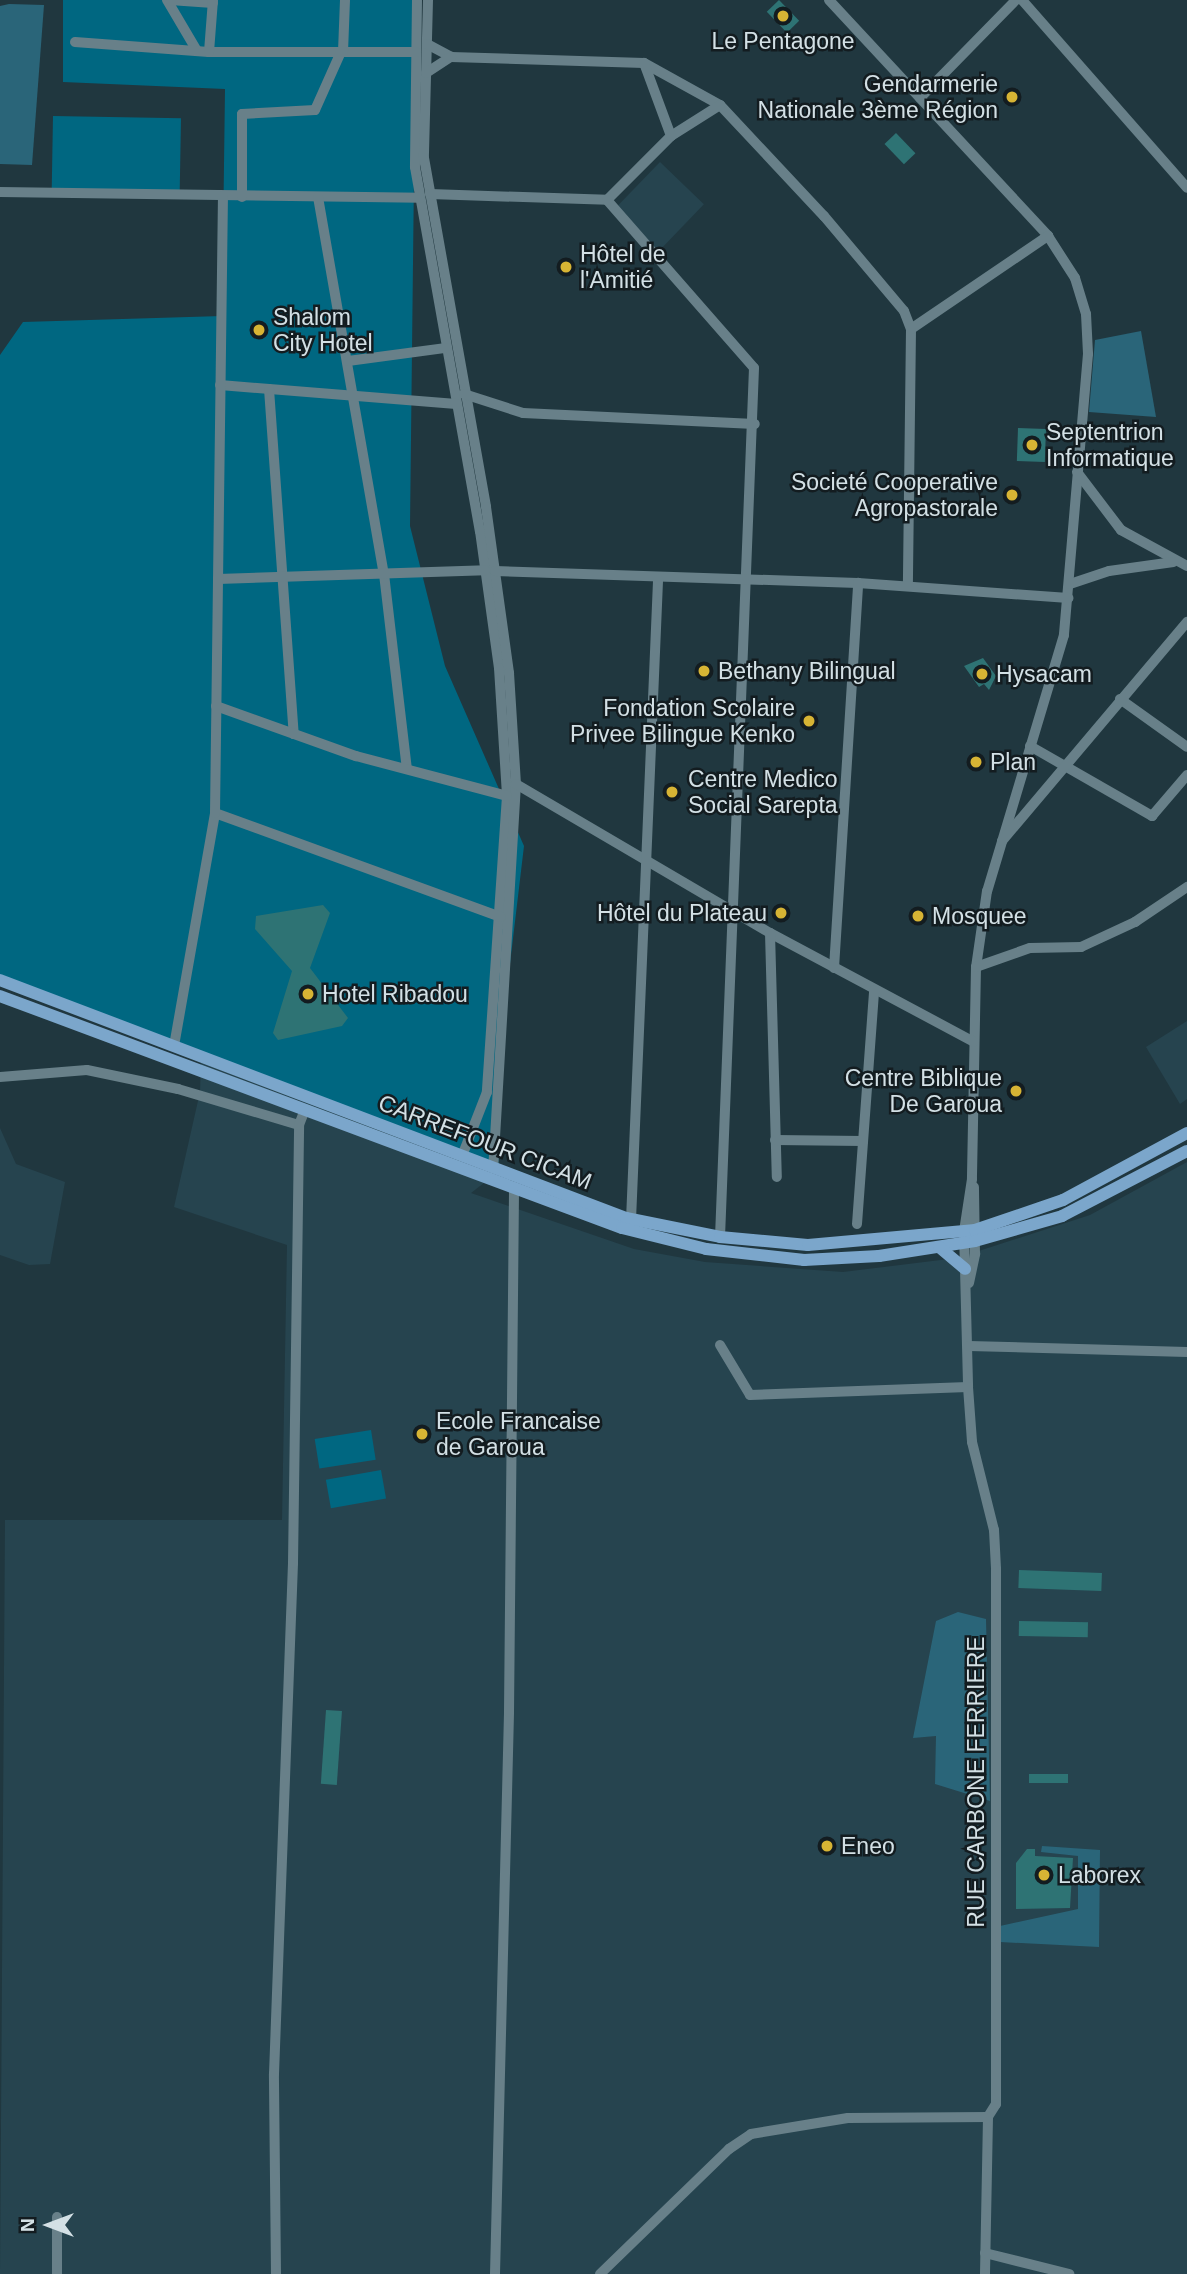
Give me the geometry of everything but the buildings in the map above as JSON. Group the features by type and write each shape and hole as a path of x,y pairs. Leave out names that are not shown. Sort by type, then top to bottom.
{"main road":[{"name":"CARREFOUR CICAM","path":"0,980 631,1220 720,1237 808,1245 970,1237"},
{"path":"0,996 622,1228 706,1249 804,1260 939,1247 1063,1200 1187,1133"},
{"path":"970,1237 1062,1216 1187,1151"},
{"path":"939,1247 965,1269"}],"street":[{"path":"168,0 213,2 209,52"},
{"path":"168,0 197,51"},
{"path":"242,197 242,114 315,110 342,52 345,0"},
{"path":"417,0 416,52 425,196 446,348 490,571 507,796 501,917 487,1092 463,1156"},
{"path":"428,0 425,196 464,394 490,571 516,784 493,1168"},
{"path":"829,0 1048,236 1075,278 1086,314 1088,354 1070,584 1057,671 1030,746 1000,844 976,967 970,1237"},
{"path":"920,98 1016,0"},
{"path":"1022,0 1187,188"},
{"path":"75,42 209,52 416,52"},
{"path":"427,44 451,57 644,63 720,105 824,216 904,311 911,329 908,586"},
{"path":"426,74 451,57"},
{"path":"644,63 671,136"},
{"path":"0,192 607,200 671,136 720,105"},
{"path":"174,1046 215,813 223,196"},
{"path":"318,197 384,574 407,769"},
{"path":"607,200 754,368 755,424 749,584 720,1237"},
{"path":"911,329 1048,236"},
{"path":"348,361 446,348"},
{"path":"220,385 456,404"},
{"path":"269,389 294,734"},
{"path":"464,394 523,413 755,424"},
{"path":"1077,472 1121,530 1173,562"},
{"path":"1070,584 1109,571 1173,562 1186,564"},
{"path":"218,579 490,571 749,584 858,583 1068,598"},
{"path":"631,1220 658,580"},
{"path":"834,968 858,583"},
{"path":"1000,844 1068,767 1120,699 1187,622"},
{"path":"1120,699 1187,747"},
{"path":"216,706 294,734 407,769 507,796"},
{"path":"1030,746 1152,816 1187,775"},
{"path":"516,784 734,908 770,933 874,991 974,1042"},
{"path":"215,813 501,917"},
{"path":"976,967 1030,948 1081,947 1135,922 1187,887"},
{"path":"770,933 777,1177"},
{"path":"857,1224 874,991"},
{"path":"0,1077 87,1069 192,1093 299,1125"},
{"path":"276,2274 274,2074 293,1563 299,1125 305,1109"},
{"path":"775,1140 863,1142"},
{"path":"495,2274 509,1712 514,1187"},
{"name":"RUE CARBONE FERRIERE","path":"970,1237 965,1269 972,1442 996,1541 996,2104 988,2117 985,2274"},
{"name":"RUE CARBONE FERRIERE","path":"967,1290 970,1237"},
{"path":"720,1345 750,1395 968,1387"},
{"path":"969,1346 1187,1353"},
{"path":"600,2274 729,2149 751,2134 848,2118 988,2117"},
{"path":"57,2217 57,2274"},
{"path":"985,2253 1069,2274"}],"shaded area":[{"path":"63,0 416,0 410,526 445,666 524,846 504,1014 498,1172 0,984 0,355 23,322 222,316 225,89 63,82"},
{"path":"44,5 32,165 0,164 0,6"},
{"path":"53,116 181,118 180,193 52,191"},
{"path":"660,162 704,204 659,251 615,209"},
{"path":"1141,331 1156,417 1089,412 1095,340"},
{"path":"1187,1021 1187,1099 1180,1104 1146,1047"},
{"path":"201,1061 498,1172 471,1193 634,1249 705,1262 843,1272 957,1258 1090,1215 1187,1162 1187,2274 0,2274 5,1520 282,1520 287,1245 174,1207 200,1092"},
{"path":"0,1128 16,1164 65,1182 50,1264 29,1265 0,1255"},
{"path":"371,1430 376,1460 319,1469 315,1439"},
{"path":"381,1470 386,1499 331,1508 326,1480"},
{"path":"958,1612 986,1619 990,1801 935,1784 936,1736 913,1738 936,1621"},
{"path":"1042,1846 1100,1850 1099,1947 1000,1942 1000,1926 1078,1909 1078,1856 1041,1852"}],"place":[{"name":"Le Pentagone","path":"783,16"},
{"name":"Gendarmerie Nationale 3ème Région","path":"1012,97"},
{"name":"Hôtel de l'Amitié","path":"566,267"},
{"name":"Shalom City Hotel","path":"259,330"},
{"name":"Septentrion Informatique","path":"1032,445"},
{"name":"Societé Cooperative Agropastorale","path":"1012,495"},
{"name":"Bethany Bilingual","path":"704,671"},
{"name":"Hysacam","path":"982,674"},
{"name":"Fondation Scolaire Privee Bilingue Kenko","path":"809,721"},
{"name":"Plan","path":"976,762"},
{"name":"Centre Medico Social Sarepta","path":"672,792"},
{"name":"Hôtel du Plateau","path":"781,913"},
{"name":"Mosquee","path":"918,916"},
{"name":"Hotel Ribadou","path":"308,994"},
{"name":"Centre Biblique De Garoua","path":"1016,1091"},
{"name":"Ecole Francaise de Garoua","path":"422,1434"},
{"name":"Eneo","path":"827,1846"},
{"name":"Laborex","path":"1044,1875"}]}
